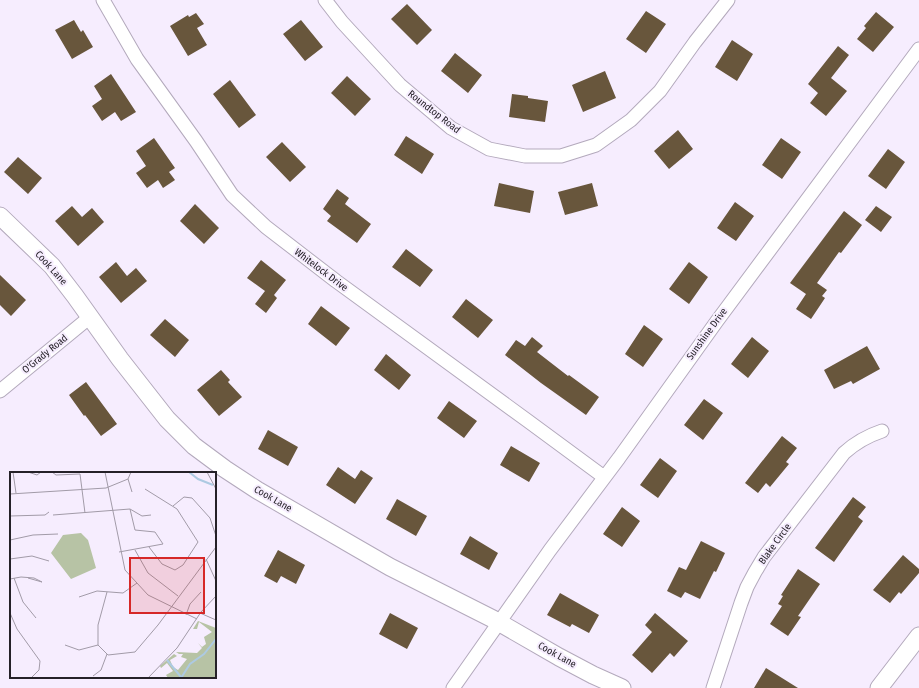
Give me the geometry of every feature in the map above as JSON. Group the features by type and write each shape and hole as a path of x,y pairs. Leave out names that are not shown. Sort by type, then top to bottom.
{"street":[{"name":"Whitelock Drive","path":"103,0 105,6 137,59 196,141 232,195 266,228 604,477"},
{"name":"Roundtop Road","path":"325,0 342,22 400,85 452,128 489,149 525,156 561,156 596,145 631,120 660,91 695,42 728,0"},
{"name":"Sunshine Drive","path":"452,688 716,321 919,49"},
{"name":"Cook Lane","path":"0,216 52,266 167,420 194,446 257,490 357,548 499,622 593,675 622,688"},
{"name":"O'Grady Road","path":"0,391 90,317"},
{"name":"Blake Circle","path":"713,688 740,603 764,557 844,453 866,437 882,431"},
{"path":"880,688 919,636"}],"building":[{"path":"407,4 432,30 417,45 391,19"},
{"path":"646,11 666,24 646,53 626,39"},
{"path":"876,12 894,27 873,52 857,39 866,28 864,26"},
{"path":"196,13 204,24 197,28 207,45 188,56 170,26 188,15 189,17"},
{"path":"74,20 81,32 83,30 93,47 72,59 55,30"},
{"path":"301,20 323,47 305,61 283,34"},
{"path":"732,40 753,54 737,81 715,67"},
{"path":"838,46 849,55 831,78 847,91 826,116 810,103 818,93 808,84"},
{"path":"455,53 482,75 468,93 441,71"},
{"path":"605,71 616,98 583,112 572,85"},
{"path":"111,74 136,112 121,121 115,112 102,121 92,106 102,99 94,86"},
{"path":"347,76 371,99 355,116 331,93"},
{"path":"230,80 256,115 239,128 213,94"},
{"path":"512,94 548,101 545,122 509,117"},
{"path":"678,130 693,149 669,169 654,151"},
{"path":"406,136 434,154 422,174 394,155"},
{"path":"154,138 175,168 169,172 175,180 163,188 158,180 147,188 136,173 146,166 136,151"},
{"path":"781,138 801,152 782,179 762,165"},
{"path":"282,142 306,167 290,182 266,157"},
{"path":"888,149 905,162 886,189 868,176"},
{"path":"18,157 42,178 28,194 4,172"},
{"path":"499,183 534,191 530,213 494,206"},
{"path":"592,183 598,206 565,215 558,192"},
{"path":"337,189 349,198 345,204 371,224 357,243 327,221 331,216 323,209"},
{"path":"735,202 754,216 736,241 717,228"},
{"path":"195,204 219,228 204,244 180,221"},
{"path":"72,206 82,217 92,208 104,222 78,246 55,221"},
{"path":"876,206 892,217 881,232 865,220"},
{"path":"844,211 862,225 841,253 839,252 817,283 827,290 822,296 825,298 811,319 796,309 806,294 790,283"},
{"path":"406,249 433,270 420,287 392,267"},
{"path":"261,260 286,280 274,295 277,298 266,313 255,304 265,291 247,278"},
{"path":"116,262 127,276 136,268 147,281 121,303 99,277"},
{"path":"689,262 708,277 689,304 669,289"},
{"path":"0,275 26,300 11,316 0,305"},
{"path":"466,299 493,320 478,338 452,317"},
{"path":"321,306 350,328 336,346 308,324"},
{"path":"165,319 189,340 175,357 150,335"},
{"path":"644,325 663,339 643,367 625,354"},
{"path":"532,337 543,346 537,352 568,376 569,375 599,397 586,415 505,355 516,340 525,346"},
{"path":"752,337 769,351 748,378 731,364"},
{"path":"867,346 880,369 853,384 851,381 834,389 824,370"},
{"path":"386,354 411,375 399,390 374,370"},
{"path":"221,370 230,380 228,382 242,397 219,416 197,390"},
{"path":"86,382 117,424 101,436 69,395"},
{"path":"704,399 723,413 703,440 684,425"},
{"path":"449,401 477,421 464,438 437,418"},
{"path":"268,430 298,447 288,466 258,449"},
{"path":"782,436 797,448 786,462 789,464 770,487 766,483 758,493 745,483"},
{"path":"511,446 540,463 529,482 500,465"},
{"path":"660,458 677,471 658,498 640,485"},
{"path":"338,467 355,479 361,470 373,478 355,504 326,485"},
{"path":"853,497 866,507 858,517 863,521 834,562 815,548"},
{"path":"397,499 427,516 416,536 386,519"},
{"path":"622,507 640,521 622,547 603,534"},
{"path":"470,536 498,553 489,570 460,554"},
{"path":"701,541 725,553 700,599 685,592 681,598 667,591 679,567 686,570"},
{"path":"278,550 305,565 296,584 281,576 277,583 264,576"},
{"path":"903,555 919,569 919,573 901,594 899,592 890,603 873,590"},
{"path":"798,569 820,584 798,616 801,617 788,636 770,624 782,606 778,604 783,596 781,595"},
{"path":"560,593 599,615 589,633 572,624 570,627 547,615"},
{"path":"390,613 418,628 407,649 379,634"},
{"path":"655,613 688,641 674,657 670,653 652,673 632,655 652,632 645,625"},
{"path":"766,668 798,688 754,688"}]}
